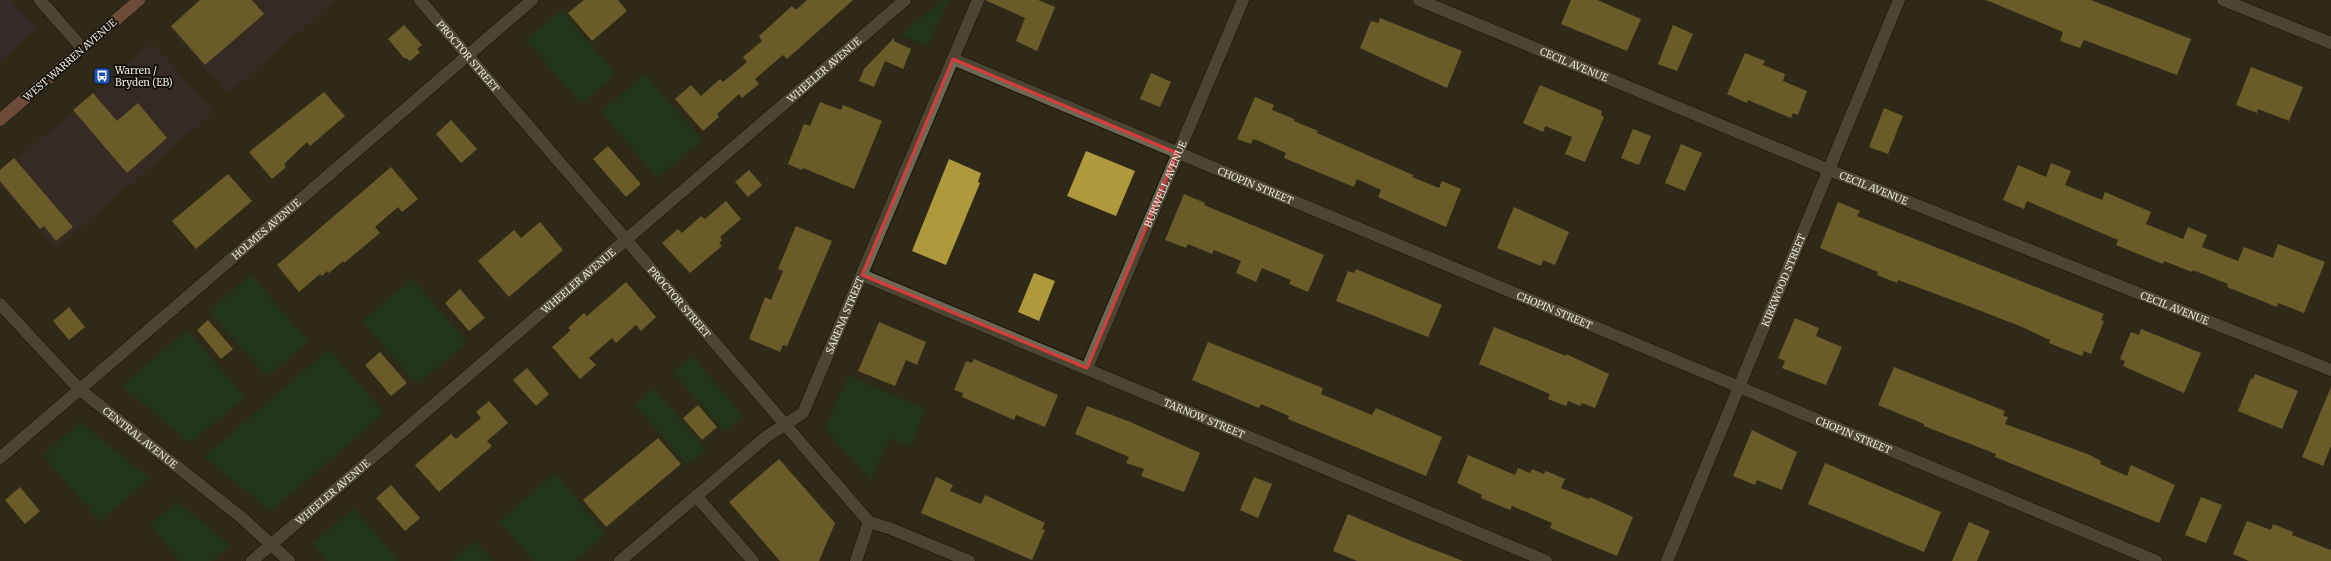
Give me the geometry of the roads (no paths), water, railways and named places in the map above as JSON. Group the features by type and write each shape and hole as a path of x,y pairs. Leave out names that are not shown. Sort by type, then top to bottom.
{"main road":[{"name":"WEST WARREN AVENUE","path":"0,120 139,0"}],"street":[{"path":"40,0 83,49"},
{"name":"PROCTOR STREET","path":"420,0 869,522"},
{"name":"HOLMES AVENUE","path":"0,458 532,0"},
{"name":"WHEELER AVENUE","path":"252,561 905,0"},
{"name":"SARENA STREET","path":"620,561 767,436 803,413 978,0"},
{"name":"BURWELL AVENUE","path":"1087,368 1243,0"},
{"name":"CECIL AVENUE","path":"1419,0 1830,170 2331,370"},
{"name":"KIRKWOOD STREET","path":"1667,561 1830,170 1899,0"},
{"path":"2223,0 2331,43"},
{"name":"CHOPIN STREET","path":"953,59 2156,561"},
{"name":"TARNOW STREET","path":"862,275 1546,561"},
{"name":"CENTRAL AVENUE","path":"0,304 80,389 241,517 289,561"},
{"path":"696,496 753,561"},
{"path":"856,561 869,522 889,528 969,561"}],"place":[{"name":"Warren / Bryden (EB)","path":"102,76"}]}
